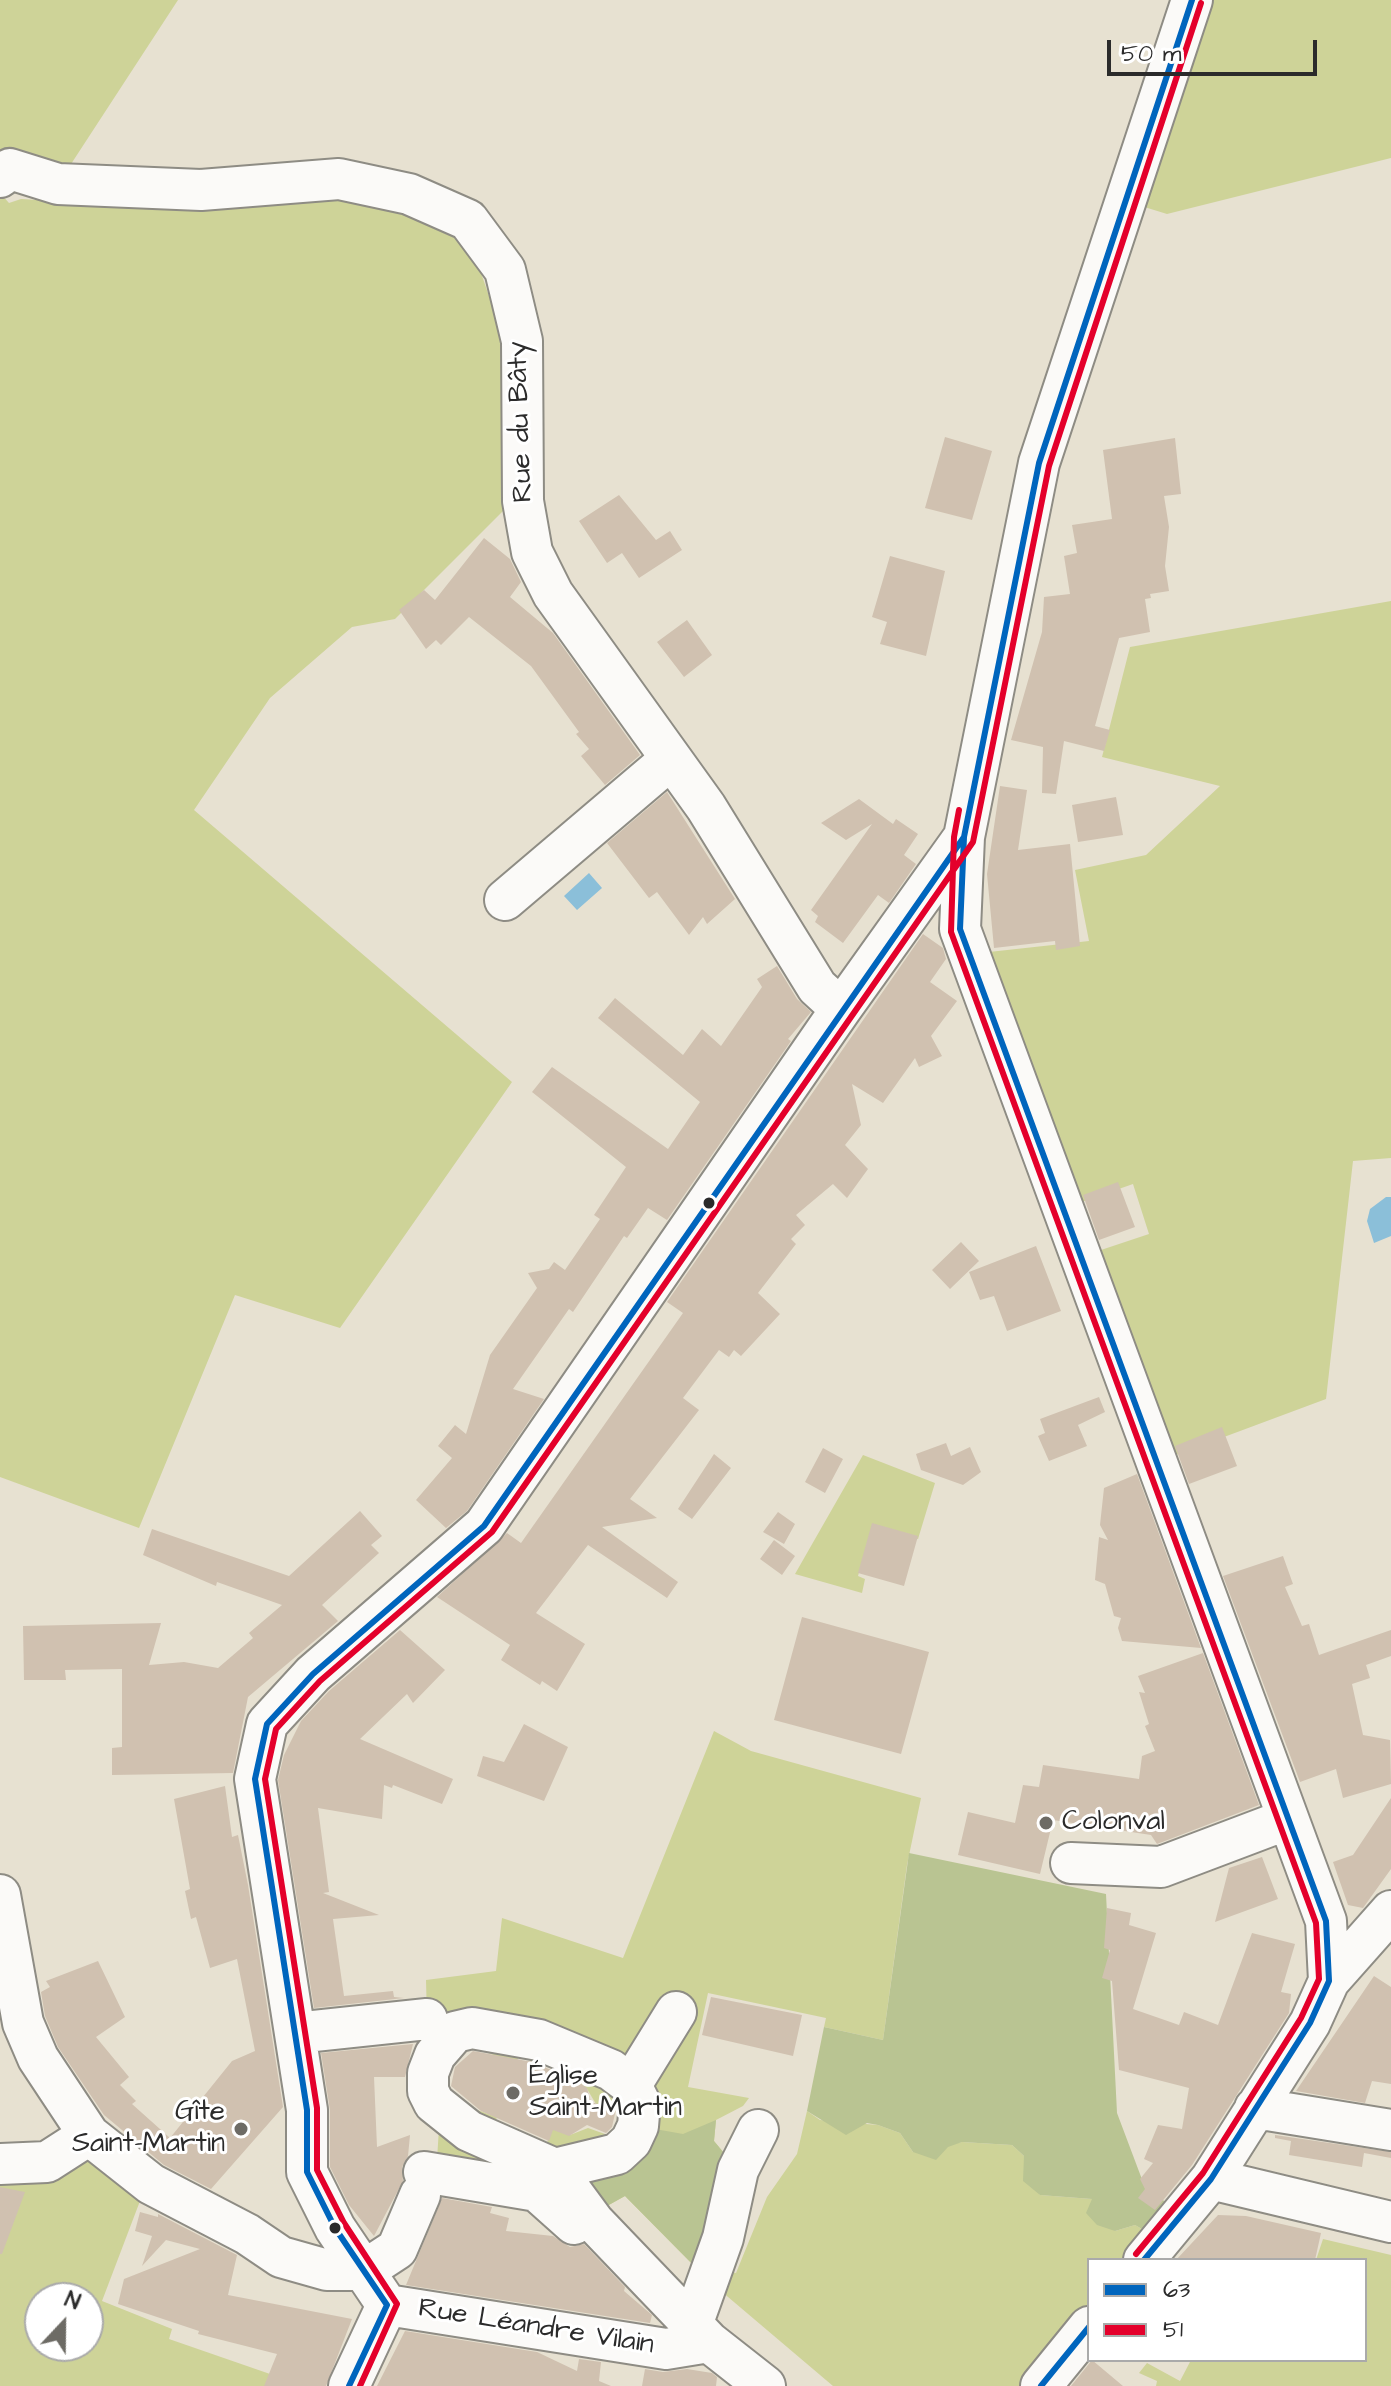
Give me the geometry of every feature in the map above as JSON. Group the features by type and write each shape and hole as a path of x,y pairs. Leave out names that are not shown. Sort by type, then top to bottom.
{"street":[{"path":"1192,0 1039,463 964,837 960,929 1326,1921 1329,1981"},
{"name":"Rue du Bâty","path":"5,173 58,184 201,190 339,179 409,194 468,220 505,270 522,341 523,501 532,552 553,594 706,807 817,987 841,1009"},
{"path":"505,900 671,759"},
{"path":"349,2386 387,2305 335,2228 307,2172 307,2110 255,1779 267,1724 313,1674 484,1526 841,1009 964,837"},
{"path":"1071,1863 1161,1867 1288,1819"},
{"path":"0,1895 23,2023 38,2058 89,2135 151,2184 287,2260 327,2270 365,2270 397,2249 422,2184 537,2191 582,2231 591,2219"},
{"path":"1146,2258 1211,2179 1310,2023 1329,1981 1391,1911"},
{"path":"631,2085 676,2012"},
{"path":"295,2033 427,2019"},
{"path":"555,2169 617,2154 631,2141 638,2126 640,2103 631,2085 611,2070 570,2050 502,2031 472,2028 455,2032 443,2042 428,2073 428,2091 434,2103 469,2131 555,2169 591,2219 701,2333 765,2386"},
{"path":"1255,2108 1391,2130"},
{"path":"701,2333 738,2170 758,2130"},
{"path":"0,2164 47,2162 89,2135"},
{"path":"1211,2179 1391,2222"},
{"name":"Rue Léandre Vilain","path":"387,2305 666,2349 701,2333"},
{"path":"1041,2386 1087,2329"}],"green space":[{"path":"0,0 178,0 58,184 0,163"},
{"path":"1192,0 1391,0 1391,158 1167,214 1125,201"},
{"path":"0,193 9,203 21,199 172,208 341,194 439,221 473,250 505,342 510,504 395,619 352,627 270,698 194,810 512,1082 340,1328 235,1295 139,1528 0,1477"},
{"path":"1391,601 1391,1158 1353,1161 1326,1399 1173,1456 1095,1252 1149,1234 1133,1184 1076,1204 989,952 1089,941 1075,870 1146,855 1220,786 1102,757 1130,647"},
{"path":"863,1455 935,1483 918,1539 872,1527 858,1576 865,1579 862,1593 795,1574"},
{"path":"714,1731 751,1751 921,1798 907,1865 883,2040 824,2027 826,2018 708,1993 688,2087 749,2098 743,2106 716,2120 714,2141 738,2170 723,2270 736,2273 767,2197 797,2154 807,2111 820,2120 878,2125 900,2133 913,2152 962,2142 1012,2145 1024,2156 1026,2168 1040,2195 1092,2199 1115,2231 1135,2225 1161,2240 1146,2258 1087,2258 1087,2329 1041,2386 833,2386 708,2280 625,2196 598,2211 436,2175 441,2097 497,2117 493,2129 545,2148 552,2129 570,2135 588,2128 605,2134 596,2159 625,2114 596,2104 587,2089 568,2082 573,2068 522,2049 516,2063 460,2043 427,2019 426,1980 496,1971 502,1918 623,1958"},
{"path":"909,1853 1106,1894 1117,2113 1146,2190 1176,2208 1161,2240 1135,2225 1115,2231 1097,2225 1086,2213 1092,2199 1040,2195 1023,2181 1024,2156 1012,2145 962,2142 948,2147 936,2160 913,2152 900,2133 867,2123 846,2135 807,2111 824,2027 883,2040"},
{"path":"716,2120 714,2141 738,2170 708,2280 625,2196 589,2216 577,2165 638,2126 683,2134"},
{"path":"70,2150 151,2184 140,2201 104,2296 104,2282 24,2282 24,2362 104,2362 104,2302 172,2329 169,2339 270,2374 265,2386 0,2386 0,2164"},
{"path":"1323,2239 1391,2255 1391,2386 1156,2386 1157,2381 1139,2373 1147,2363 1180,2381 1190,2362 1367,2362 1367,2258 1317,2258"}],"water":[{"path":"589,873 602,888 577,910 564,896"},
{"path":"1386,1197 1391,1197 1391,1236 1374,1243 1367,1221 1370,1209"}],"building":[{"path":"945,437 992,451 972,520 925,508"},
{"path":"1175,438 1181,494 1164,496 1169,527 1165,566 1169,591 1150,594 1151,598 1145,599 1150,632 1119,638 1095,726 1110,730 1104,751 1064,741 1056,794 1042,793 1043,747 1011,740 1042,632 1044,597 1070,594 1064,556 1077,553 1072,525 1112,519 1103,450"},
{"path":"619,495 656,540 670,531 682,550 639,578 622,553 607,563 579,521"},
{"path":"484,538 510,559 521,582 510,597 553,633 640,755 605,785 581,756 589,749 576,734 579,732 531,666 469,617 441,645 436,640 426,649 399,610 424,590 435,600"},
{"path":"890,556 945,571 926,656 880,644 887,622 872,617"},
{"path":"687,620 712,655 684,677 657,642"},
{"path":"1000,786 1027,790 1018,850 1070,844 1080,946 1056,950 1055,941 994,948 987,874"},
{"path":"667,792 735,899 707,924 703,917 689,935 657,892 649,898 607,843"},
{"path":"1116,797 1123,835 1078,842 1072,805"},
{"path":"859,799 893,824 896,819 918,834 904,855 916,864 889,903 878,895 843,943 815,922 818,916 811,910 872,824 846,840 821,823"},
{"path":"923,934 943,948 946,959 930,982 957,1001 931,1036 942,1056 919,1067 915,1058 883,1103 852,1084 861,1125 845,1145 868,1169 847,1198 833,1184 796,1215 805,1225 791,1239 796,1244 758,1293 780,1314 741,1356 734,1350 729,1357 719,1350 683,1398 699,1410 630,1499 657,1518 602,1527 678,1582 667,1598 588,1545 536,1613 585,1644 557,1691 542,1681 540,1685 501,1660 510,1645 437,1597 507,1533 521,1543 683,1313 667,1302"},
{"path":"777,966 797,999 811,1012 788,1039 791,1041 667,1220 648,1208 627,1238 624,1236 573,1312 569,1309 513,1389 544,1399 467,1511 446,1528 416,1500 452,1458 438,1446 455,1425 466,1434 490,1355 537,1288 528,1273 549,1269 554,1262 565,1270 600,1219 594,1215 626,1167 532,1092 552,1067 668,1149 700,1102 598,1018 615,998 683,1055 702,1029 721,1046 762,987 757,979"},
{"path":"1118,1182 1135,1227 1099,1240 1083,1195"},
{"path":"961,1242 979,1261 950,1289 932,1270"},
{"path":"1036,1246 1061,1311 1007,1331 994,1296 980,1300 969,1272"},
{"path":"1099,1397 1105,1412 1078,1425 1087,1446 1049,1461 1038,1436 1045,1433 1040,1419"},
{"path":"1222,1427 1237,1466 1189,1484 1175,1446"},
{"path":"946,1443 951,1456 970,1447 981,1472 963,1485 921,1470 916,1454"},
{"path":"823,1448 843,1459 825,1493 805,1482"},
{"path":"714,1454 731,1468 692,1519 678,1509"},
{"path":"1137,1474 1201,1648 1122,1641 1118,1628 1121,1618 1114,1616 1105,1584 1095,1580 1099,1537 1108,1540 1100,1525 1104,1488"},
{"path":"360,1511 382,1536 371,1545 379,1553 322,1605 338,1621 248,1697 233,1773 112,1775 112,1748 122,1747 122,1669 65,1670 66,1680 24,1680 23,1626 161,1623 149,1665 184,1662 218,1668 253,1638 249,1633 282,1605 217,1582 216,1586 143,1555 152,1529 289,1576"},
{"path":"778,1512 795,1524 784,1544 763,1532"},
{"path":"872,1523 918,1536 904,1586 858,1573"},
{"path":"774,1540 795,1556 782,1575 760,1559"},
{"path":"1283,1556 1293,1584 1285,1587 1302,1626 1309,1624 1319,1655 1391,1630 1391,1656 1366,1665 1370,1678 1352,1684 1363,1735 1390,1740 1391,1784 1343,1798 1336,1769 1300,1782 1223,1576"},
{"path":"802,1617 929,1652 901,1754 774,1720"},
{"path":"400,1630 445,1670 413,1703 407,1694 360,1739 453,1779 442,1804 393,1785 392,1788 384,1785 382,1819 318,1808 329,1892 323,1893 379,1915 333,1919 344,1996 393,1991 394,1997 404,1998 314,2008 278,1780 284,1755 301,1721 329,1691"},
{"path":"1203,1653 1259,1805 1157,1844 1151,1835 1053,1820 1040,1874 958,1855 968,1812 1015,1823 1023,1785 1039,1787 1043,1765 1139,1779 1142,1756 1155,1751 1145,1726 1149,1724 1139,1692 1145,1693 1138,1676"},
{"path":"524,1724 568,1747 544,1801 477,1776 483,1756 504,1762"},
{"path":"225,1786 232,1837 238,1835 248,1885 283,2107 211,2189 164,2165 104,2115 58,2047 45,2016 41,1992 50,1987 46,1981 98,1961 125,2017 96,2037 129,2077 120,2085 136,2101 132,2104 170,2138 232,2061 255,2051 237,1959 210,1968 196,1917 191,1919 185,1891 190,1889 174,1799"},
{"path":"1391,1798 1391,1869 1363,1908 1348,1905 1333,1862 1353,1855"},
{"path":"1262,1857 1278,1899 1215,1922 1229,1868"},
{"path":"1107,1908 1131,1913 1129,1925 1156,1933 1133,2009 1179,2025 1184,2012 1218,2025 1252,1933 1295,1944 1281,1992 1291,1994 1289,2013 1192,2165 1155,2210 1138,2198 1145,2189 1140,2179 1153,2163 1144,2159 1158,2125 1182,2129 1189,2088 1119,2070 1112,1981 1102,1978 1110,1950 1104,1948"},
{"path":"1374,1976 1391,1987 1391,2084 1372,2081 1365,2103 1296,2091"},
{"path":"711,1997 802,2015 793,2056 702,2035"},
{"path":"413,2044 405,2077 374,2077 377,2147 410,2135 408,2156 402,2167 403,2181 374,2236 349,2205 330,2167 330,2110 321,2053"},
{"name":"Église Saint-Martin","path":"473,2051 532,2062 578,2081 587,2088 591,2102 616,2109 612,2127 606,2133 587,2125 569,2136 553,2130 549,2141 481,2111 451,2086 455,2067"},
{"path":"1275,2135 1391,2152 1391,2158 1364,2153 1362,2167 1289,2155 1291,2141 1275,2138"},
{"path":"0,2187 25,2192 2,2254 0,2254"},
{"path":"442,2198 492,2207 490,2213 509,2218 506,2231 553,2236 570,2247 584,2244 625,2287 624,2291 652,2315 650,2323 406,2285"},
{"path":"140,2212 158,2217 158,2214 237,2255 228,2295 352,2319 326,2386 264,2386 277,2354 198,2334 199,2331 118,2304 124,2279 200,2249 166,2240 142,2266 152,2236 135,2231"},
{"path":"1218,2215 1246,2216 1321,2233 1315,2258 1178,2258"},
{"path":"405,2331 537,2352 577,2371 579,2359 601,2362 599,2381 611,2386 377,2386"},
{"path":"1090,2362 1094,2362 1123,2386 1071,2386"},
{"path":"645,2369 663,2372 687,2369 712,2373 717,2377 716,2386 642,2386"}],"transit line":[{"name":"63","path":"349,2386 387,2305 335,2228 307,2172 307,2110 255,1779 267,1724 313,1674 484,1526 964,837 1039,463 1192,0"},
{"name":"51","path":"360,2386 397,2304 344,2223 317,2170 317,2108 265,1779 276,1729 320,1681 492,1532 973,842 1049,466 1201,3"},
{"name":"51","path":"959,810 954,837 951,932 1316,1923 1319,1979 1301,2018 1203,2173 1136,2254"},
{"name":"63","path":"969,812 964,837 960,929 1326,1921 1329,1981 1310,2023 1211,2179 1146,2258"},
{"name":"63","path":"1041,2386 1087,2329"}],"place":[{"name":"Colonval","path":"1046,1823"},
{"name":"Église Saint-Martin","path":"513,2093"},
{"name":"Gîte Saint-Martin","path":"241,2129"}]}
